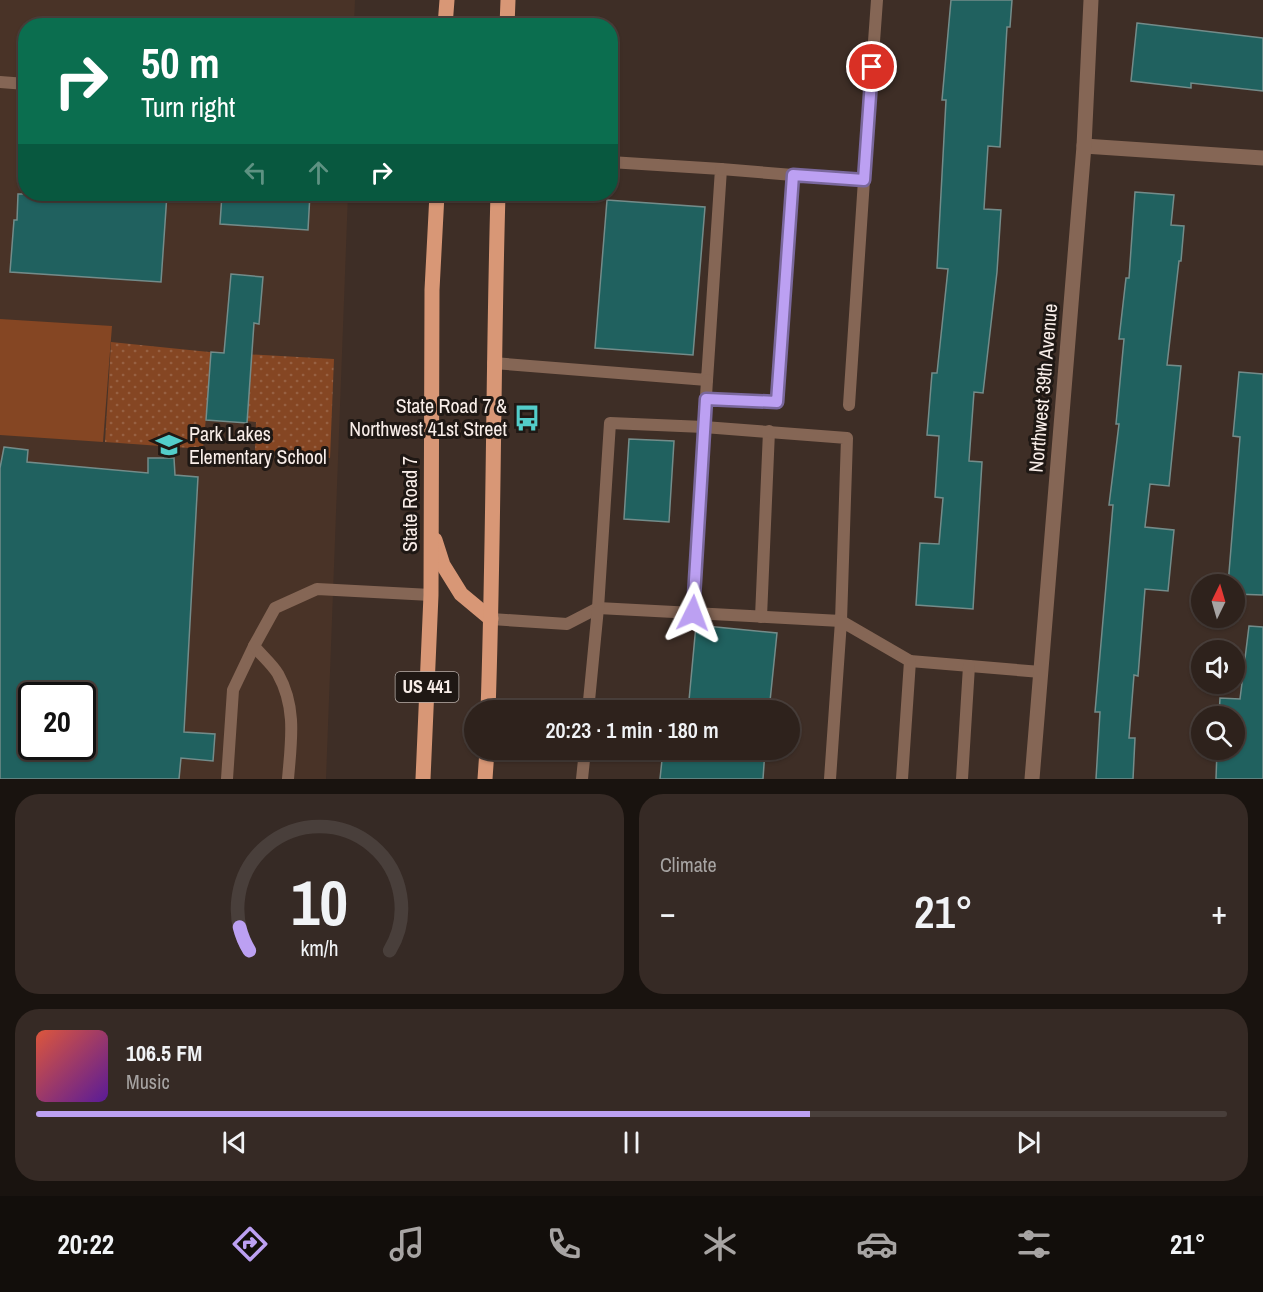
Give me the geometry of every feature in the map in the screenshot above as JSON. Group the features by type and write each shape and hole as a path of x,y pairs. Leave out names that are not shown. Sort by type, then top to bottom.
{"main road":[{"path":"446,18 447,0"},
{"path":"507,18 508,0"},
{"name":"State Road 7","path":"423,779 431,595 432,290 437,201"},
{"path":"488,700 498,201"},
{"path":"431,528 443,565 461,594 491,618"},
{"path":"485,779 486,760"}],"street":[{"name":"Northwest 39th Avenue","path":"1032,779 1084,146 1091,0"},
{"path":"1084,146 1263,158"}],"lane":[{"path":"849,405 877,0"},
{"path":"0,82 18,83"},
{"path":"618,163 864,180"},
{"path":"693,613 720,169"},
{"path":"706,399 777,402 793,175"},
{"path":"493,363 707,380"},
{"path":"589,700 598,608 610,423 769,431 847,438 841,621 830,779"},
{"path":"761,617 769,431"},
{"path":"227,779 233,690 275,608 317,589 431,595"},
{"path":"491,618 567,624 598,608 841,621 910,661 1041,672"},
{"path":"254,646 277,673 290,700 292,726 288,779"},
{"path":"902,779 910,661"},
{"path":"962,779 969,666"},
{"path":"582,779 584,760"}],"shaded area":[{"name":"Park Lakes Elementary School","path":"0,0 355,0 354,18 18,18 18,201 348,201 326,779 0,779"},
{"path":"0,319 112,326 103,442 0,435"},
{"path":"111,342 209,352 334,359 330,458 255,452 256,422 206,417 203,449 105,442"}],"building":[{"path":"951,0 1012,0 1010,27 1007,27 1000,147 988,146 984,209 1001,210 997,272 983,393 974,392 969,461 982,462 973,609 916,605 920,543 939,544 943,498 935,497 939,436 927,435 932,373 937,373 948,269 937,268 946,100 942,100"},
{"path":"1137,23 1263,38 1263,91 1191,83 1191,88 1131,81"},
{"path":"1135,192 1174,195 1171,225 1184,226 1167,365 1181,366 1169,486 1150,484 1145,527 1174,530 1168,591 1145,589 1138,676 1134,675 1129,738 1135,738 1133,779 1096,779 1100,712 1095,712 1113,505 1109,505 1119,424 1116,424 1124,339 1119,339 1126,278 1129,278"},
{"path":"18,194 18,201 167,201 161,282 10,272 14,220 17,220"},
{"path":"222,201 310,201 308,230 220,224"},
{"path":"607,201 705,207 693,355 595,348"},
{"path":"231,274 263,277 259,324 254,323 247,423 206,420 211,352 224,353"},
{"path":"1239,372 1263,374 1263,595 1245,594 1245,574 1229,574 1240,437 1233,436"},
{"path":"629,439 674,441 669,522 624,519"},
{"name":"Park Lakes Elementary School","path":"4,447 28,450 27,462 148,473 148,458 174,458 175,475 198,477 184,732 215,734 213,761 181,758 179,779 0,779 0,468"},
{"path":"696,625 777,633 770,700 689,700"},
{"path":"1249,626 1263,627 1263,779 1216,779 1217,760 1245,760 1245,706 1220,706 1220,698 1240,699 1241,694 1245,694 1245,658"},
{"path":"662,760 764,760 763,779 660,779"}],"place":[{"name":"State Road 7 & Northwest 41st Street","path":"527,418"},
{"name":"Park Lakes Elementary School","path":"169,445"}],"route":[{"path":"693,613 706,399 777,402 793,175 864,180 872,67"}]}
